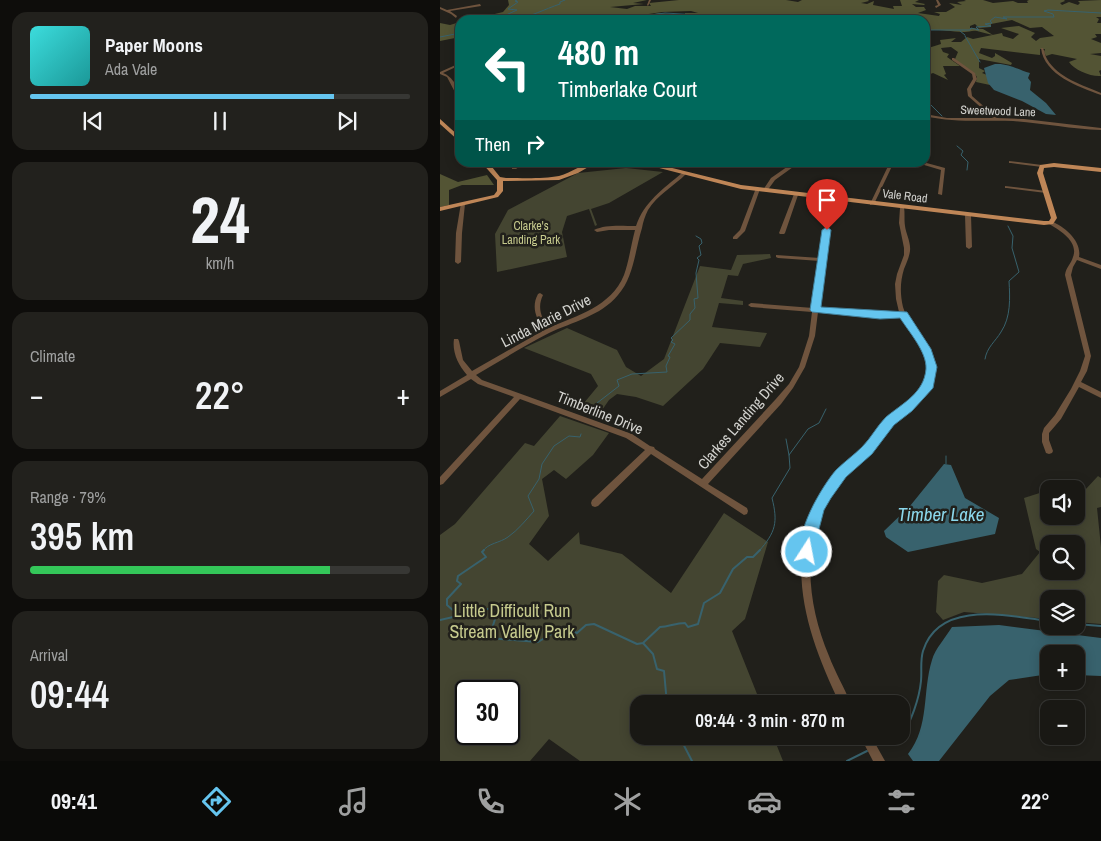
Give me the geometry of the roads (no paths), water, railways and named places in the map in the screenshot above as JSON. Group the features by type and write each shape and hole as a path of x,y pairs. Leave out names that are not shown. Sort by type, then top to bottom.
{"main road":[{"path":"440,121 455,135"},
{"path":"1051,223 1054,218 1040,173 1042,166 1054,165 1101,170"},
{"path":"489,167 500,179 560,178 585,167"},
{"name":"Vale Road","path":"656,167 723,184 796,195 1051,223"},
{"path":"440,209 496,196 500,191 498,183 500,179"}],"street":[{"path":"648,5 650,0"},
{"path":"936,7 940,5 937,0"},
{"path":"447,11 480,4"},
{"path":"440,8 455,16"},
{"path":"1042,49 1043,54 1059,73 1077,84 1101,94"},
{"path":"953,60 974,74 975,79 969,89 970,96 997,120"},
{"path":"440,73 455,66"},
{"path":"440,73 448,76 455,89"},
{"name":"Sweetwood Lane","path":"930,116 955,120 1027,121 1070,127 1101,128"},
{"path":"1011,162 1042,166"},
{"path":"930,166 943,169 940,194"},
{"path":"735,238 742,231 762,190 773,179 791,167"},
{"path":"872,204 890,167"},
{"name":"Linda Marie Drive","path":"440,394 548,331 594,311 616,294 624,279 643,216 651,204 684,174"},
{"path":"1007,187 1046,192"},
{"path":"782,232 796,195"},
{"name":"Clarkes Landing Drive","path":"702,484 791,386 808,352 831,199"},
{"path":"458,262 459,233 464,204"},
{"path":"841,695 830,674 815,632 807,600 804,570 810,533 818,509 826,494 842,473 868,450 889,422 908,408 928,388 932,367 925,349 903,314 898,291 899,276 907,253 907,241 902,224 902,208"},
{"path":"968,215 969,246"},
{"path":"1049,451 1045,437 1046,431 1053,425 1077,383 1086,366 1088,356 1068,275 1068,270 1076,258 1078,250 1076,245 1051,223"},
{"path":"598,230 639,228"},
{"path":"778,256 822,260"},
{"path":"1076,258 1101,267"},
{"path":"540,295 536,301 537,310 542,323 548,331"},
{"path":"752,305 880,315 903,314"},
{"path":"456,342 459,360 471,375"},
{"name":"Timberline Drive","path":"471,375 486,384 616,430 651,449 744,511"},
{"path":"1077,383 1101,395"},
{"path":"440,482 519,396"},
{"path":"594,503 651,449"},
{"path":"870,745 879,761"}],"water":[{"path":"995,64 1009,66 1030,73 1028,78 1031,82 1030,90 1046,103 1056,115 1046,114 1022,101 994,90 988,83 984,68"},
{"name":"Timber Lake","path":"944,464 951,465 965,498 999,518 995,534 908,552 886,537 884,531 910,506"},
{"path":"999,625 1040,630 1040,635 1077,635 1101,638 1101,676 1085,675 1085,645 1040,645 1040,675 1009,680 990,696 939,761 913,761 908,754 920,732 933,656 952,627"}],"waterway":[{"path":"506,15 517,10 508,9 518,2 515,1 517,0"},
{"path":"532,15 560,4 560,2 565,0"},
{"path":"930,30 970,30 971,28 979,30 976,27 991,26 985,24 992,23 990,21 995,17 1007,19 1003,17 1054,17 1053,14 1044,11 1048,10 1101,13"},
{"path":"650,15 665,13 698,15"},
{"path":"960,31 965,35"},
{"path":"440,37 455,34"},
{"path":"965,36 980,62"},
{"path":"930,104 942,116"},
{"path":"957,146 963,151 961,155 968,162 967,170"},
{"path":"985,359 1007,320 1010,301 1009,281 1019,272 1012,248 1013,236 1008,226"},
{"path":"588,410 619,386 617,380 632,374 667,372 666,366 670,357 668,356 675,344 671,342 673,340 671,338 690,320 690,314 695,308 694,299 698,298 696,273 699,260 697,258 701,255 699,246 702,243 701,239 696,236"},
{"path":"789,455 808,429 819,423 826,409"},
{"path":"483,551 488,546 512,534 534,511 528,496 539,479 542,464 554,446 569,436 580,437 581,434"},
{"path":"786,439 789,455"},
{"path":"759,551 769,538 774,526 775,514 772,498 790,468 789,455"},
{"path":"946,456 946,464"},
{"path":"455,616 455,612 447,605 447,599 461,584 457,581 458,576 486,557 483,551"},
{"path":"643,643 660,627 685,623 688,627 698,624 704,603 720,593 733,569 747,557 753,557 759,551"},
{"path":"440,620 492,608 496,616 489,638 538,642 563,627 577,633 586,625 594,624 637,644 643,643"},
{"path":"910,720 921,681 923,651 931,635 944,624 959,617 977,615 1015,616 1040,620"},
{"path":"1085,625 1101,626"},
{"path":"643,643 653,654 657,669 664,671 666,695"},
{"path":"684,745 692,761"},
{"path":"847,761 867,751"}],"park label":[{"name":"Clarke's Landing Park","path":"531,233"},
{"name":"Little Difficult Run Stream Valley Park","path":"512,621"}]}
